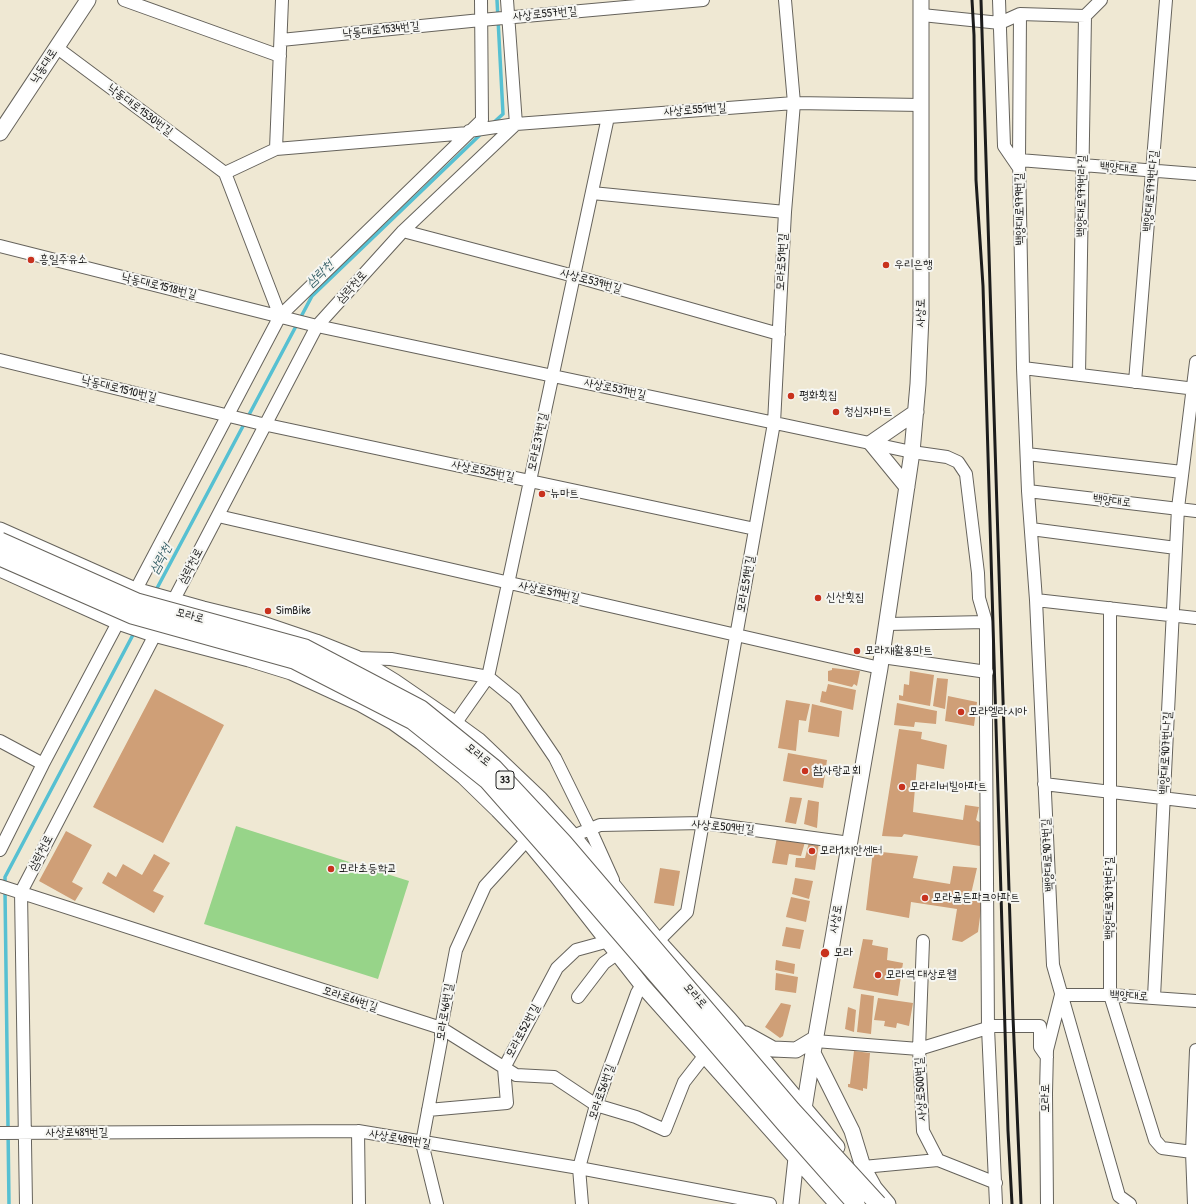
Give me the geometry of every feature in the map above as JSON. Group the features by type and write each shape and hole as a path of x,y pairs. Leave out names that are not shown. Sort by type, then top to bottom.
{"highway":[{"name":"모라로","path":"0,541 137,602 305,648 421,709 494,768 563,842 792,1110 878,1204"},
{"name":"모라로","path":"0,557 132,615 294,660 413,721 487,780 781,1120 856,1204"}],"main road":[{"name":"낙동대로","path":"0,133 88,0"},
{"name":"사상로","path":"792,1197 796,1158 815,1044 881,663 912,452 922,316 922,7"},
{"path":"907,487 871,443 916,412"},
{"path":"0,530 141,591"},
{"path":"0,569 123,624 291,672 361,704 387,718 434,752 464,777 527,840 609,941 642,985 838,1204"},
{"name":"모라로","path":"141,591 260,623 316,642 356,658 395,682 478,740 535,794 574,836 658,940 738,1029 828,1138 888,1204"},
{"path":"738,1029 773,1049 796,1050 815,1044 852,1131 863,1167 874,1187"},
{"path":"792,1197 818,1182"}],"street":[{"path":"124,0 280,56"},
{"path":"276,149 282,0"},
{"path":"0,850 43,764 141,591 286,317 482,120 485,20 481,0"},
{"path":"507,0 507,18 516,124"},
{"name":"사상로557번길","path":"485,20 703,0"},
{"name":"모라로51번길","path":"658,940 687,912 774,423 785,212 794,103 785,0"},
{"path":"999,0 1004,146 1019,164"},
{"path":"922,7 1000,23 1020,14 1085,16 1101,0"},
{"name":"백양대로979번다길","path":"1135,382 1166,0"},
{"name":"백양대로979번길","path":"1020,14 1019,164 1023,368 1028,491"},
{"name":"백양대로979번라길","path":"1079,375 1085,16"},
{"name":"낙동대로1534번길","path":"281,40 485,20"},
{"name":"낙동대로1530번길","path":"56,47 225,173"},
{"name":"사상로551번길","path":"469,132 516,124 794,103 922,105"},
{"name":"모라로37번길","path":"434,752 456,724 488,677 608,117"},
{"name":"삼락천로","path":"26,1204 20,1133 17,891 167,599 218,516 262,423 312,324 403,231 516,124"},
{"path":"286,317 225,173 276,149 469,132"},
{"name":"백양대로","path":"1019,164 1083,165 1196,174"},
{"path":"592,194 785,212"},
{"name":"사상로539번길","path":"403,231 574,276 779,334"},
{"name":"낙동대로1518번길","path":"0,246 312,324"},
{"name":"사상로531번길","path":"312,324 912,452 947,457 958,462 966,474 978,573 979,598 986,622 988,1028 996,1204"},
{"name":"낙동대로1510번길","path":"0,360 262,423"},
{"name":"백양대로907번나길","path":"1154,997 1178,508 1194,389 1196,362"},
{"path":"1023,368 1194,389"},
{"name":"사상로525번길","path":"262,423 755,529"},
{"path":"1027,454 1182,472"},
{"name":"백양대로","path":"1028,491 1196,511"},
{"name":"백양대로907번길","path":"1028,491 1036,600 1054,965 1061,995 1119,1196 1130,1204"},
{"name":"사상로519번길","path":"218,516 736,635 881,663"},
{"path":"1031,529 1176,548"},
{"path":"1036,600 1196,618"},
{"name":"백양대로907번다길","path":"1110,608 1110,995 1155,1140 1162,1148 1192,1152"},
{"path":"887,624 986,622"},
{"path":"356,658 392,659 488,677 515,699 556,758 620,894"},
{"path":"881,663 987,672"},
{"path":"0,741 43,764"},
{"path":"1044,784 1196,802"},
{"name":"사상로509번길","path":"574,836 600,825 703,823 850,843"},
{"name":"모라로46번길","path":"437,1204 422,1143 441,1041 441,1028 456,950 485,886 527,840"},
{"name":"모라로64번길","path":"0,886 441,1028 516,1075 554,1077 596,1105 636,1117 665,1130 684,1082 705,1055"},
{"name":"모라로52번길","path":"428,1110 507,1103 504,1068 557,968 576,950 609,941"},
{"name":"사상로500번길","path":"923,941 919,1049 923,1131 938,1160"},
{"path":"578,996 604,963 618,953"},
{"name":"모라로56번길","path":"582,1204 579,1168 596,1105 637,993 642,985"},
{"name":"백양대로","path":"1061,995 1110,995 1196,1001"},
{"name":"모라로","path":"1047,1204 1047,1050 1061,995"},
{"name":"사상로500번길","path":"815,1044 919,1049 994,1026 1040,1026 1040,1048 1047,1057"},
{"path":"1194,1204 1192,1152 1196,1050"},
{"path":"358,1131 359,1204"},
{"name":"사상로489번길","path":"0,1133 358,1131 422,1143 579,1168 770,1204"},
{"path":"863,1167 938,1160 996,1183"}],"green space":[{"path":"236,826 409,881 378,979 204,924"}],"building":[{"path":"832,668 860,671 857,686 854,684 852,687 828,681 828,671 832,670"},
{"path":"910,671 934,675 930,706 899,700 899,695 903,696 904,684 909,685"},
{"path":"937,678 948,679 945,709 933,706"},
{"path":"828,684 856,690 853,710 820,702 822,691 826,692"},
{"path":"155,689 224,725 163,843 93,807"},
{"name":"모라엘라시아","path":"948,696 977,702 974,726 945,721"},
{"path":"786,700 810,704 806,721 799,720 796,751 778,748"},
{"path":"897,703 937,711 936,724 915,722 914,727 894,725"},
{"path":"812,704 842,711 839,737 808,732"},
{"name":"모라리버빌아파트","path":"899,729 922,732 921,739 947,745 944,769 917,764 913,812 963,820 965,805 979,807 976,820 981,823 980,846 904,834 902,837 882,836"},
{"name":"참사랑교회","path":"788,753 827,760 823,788 783,781"},
{"path":"790,797 802,798 796,824 785,822"},
{"path":"808,800 819,802 817,828 804,824"},
{"path":"66,831 92,845 72,882 83,888 75,901 39,881"},
{"path":"777,837 805,842 801,856 789,854 787,865 772,863"},
{"name":"모라1치안센터","path":"809,842 819,843 815,870 795,867 796,858 805,858"},
{"name":"모라골든파크아파트","path":"873,851 918,856 913,878 950,884 953,866 977,868 971,894 983,894 978,932 962,942 952,940 957,909 911,902 909,918 866,910"},
{"path":"154,854 170,863 153,891 164,896 154,913 102,883 108,872 116,877 123,864 142,875"},
{"path":"660,868 680,871 674,906 654,903"},
{"path":"795,878 813,881 809,899 792,894"},
{"path":"791,897 810,901 806,922 786,917"},
{"path":"786,927 804,930 800,949 782,946"},
{"name":"모라역 대상로웰","path":"863,939 873,940 872,945 888,948 887,960 903,963 898,996 853,988"},
{"path":"776,960 795,964 794,974 775,970"},
{"path":"776,973 798,977 796,993 775,990"},
{"path":"861,994 874,996 871,1034 857,1032"},
{"path":"878,998 913,1003 909,1026 897,1023 896,1028 884,1026 885,1021 874,1020"},
{"path":"781,1003 791,1005 783,1036 780,1038 765,1027"},
{"path":"848,1007 856,1010 854,1032 845,1029"},
{"path":"854,1051 870,1053 867,1089 863,1088 863,1091 848,1087 848,1084 850,1084"}],"waterway":[{"name":"삼락천","path":"492,124 503,114 497,0"},
{"name":"삼락천","path":"155,592 312,296 483,132"},
{"name":"삼락천","path":"5,885 5,877 135,631"},
{"name":"삼락천","path":"5,891 9,1204"}],"railway":[{"path":"972,0 974,35 976,180 983,286 1008,1131 1012,1204"},
{"path":"981,0 1013,1017 1021,1204"}],"place":[{"name":"흥일주유소","path":"31,260"},
{"name":"우리은행","path":"886,265"},
{"name":"평화횟집","path":"791,396"},
{"name":"청십자마트","path":"836,412"},
{"name":"뉴마트","path":"542,494"},
{"name":"신산횟집","path":"818,598"},
{"name":"SimBike","path":"268,611"},
{"name":"모라재활용마트","path":"857,651"},
{"name":"모라엘라시아","path":"961,712"},
{"name":"참사랑교회","path":"805,771"},
{"name":"모라리버빌아파트","path":"902,787"},
{"name":"모라1치안센터","path":"812,851"},
{"name":"모라초등학교","path":"331,869"},
{"name":"모라골든파크아파트","path":"925,898"},
{"name":"모라","path":"825,953"},
{"name":"모라역 대상로웰","path":"878,975"}]}
